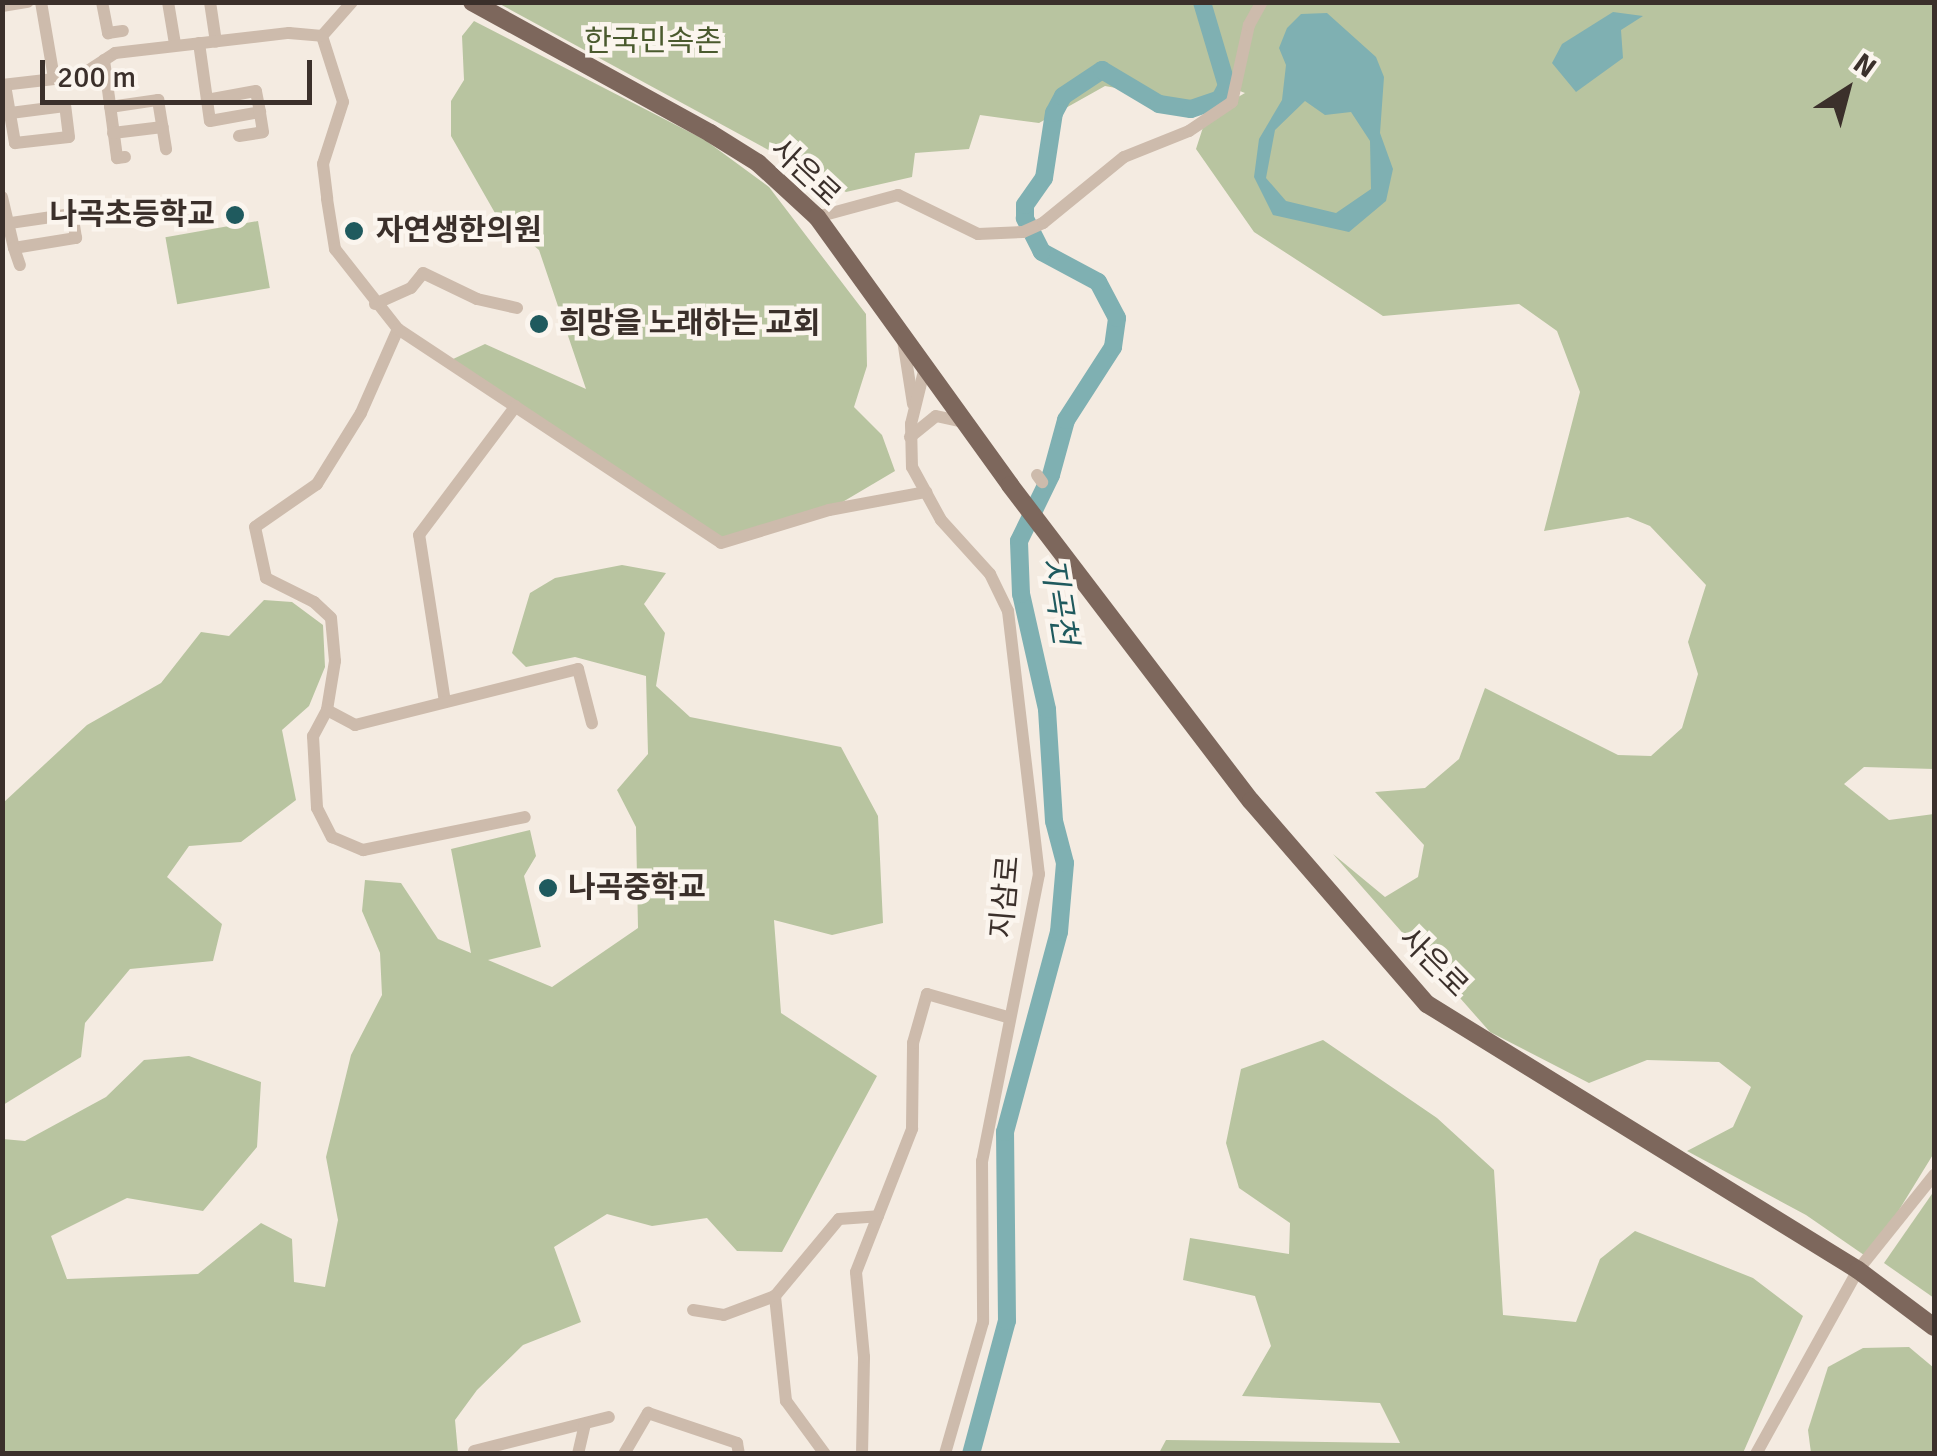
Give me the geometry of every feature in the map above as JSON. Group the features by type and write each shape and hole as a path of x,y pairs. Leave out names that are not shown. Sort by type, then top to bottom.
{"main road":[{"name":"사은로","path":"472,2 742,152 817,218 1010,485 1251,801 1427,1004 1858,1270 1934,1327"}],"street":[{"path":"2,6 28,2"},
{"path":"41,2 54,78"},
{"path":"102,2 108,33 123,30"},
{"path":"168,2 175,44"},
{"path":"210,2 216,42"},
{"path":"322,36 352,2"},
{"path":"817,218 898,195 978,234 1022,232 1063,210 1124,158 1189,131 1232,102 1249,25 1262,2"},
{"path":"10,113 65,106 69,137 15,142 4,85 80,76 104,60 175,44 289,32 322,36"},
{"path":"322,36 343,102 324,164 335,249 398,329 720,544 829,510 926,492"},
{"path":"199,42 210,121 260,112"},
{"path":"104,60 117,158 125,157"},
{"path":"207,100 256,91 263,132 239,136"},
{"path":"110,107 158,100 166,149"},
{"path":"114,133 163,127"},
{"path":"2,197 20,266"},
{"path":"10,224 72,214 76,238 14,248"},
{"path":"375,304 411,288 423,272 477,299 517,308"},
{"path":"398,329 361,413 317,484 255,527 266,578 314,602 331,618 335,661 327,710 313,736 316,796 332,837 362,850 525,817"},
{"path":"903,337 914,406"},
{"name":"지삼로","path":"925,367 914,406 912,466 942,520 990,574 1015,641 1039,874 1030,944 1007,1017 982,1161 983,1322 945,1454"},
{"path":"445,702 419,534 516,406"},
{"path":"910,437 936,416 964,422"},
{"path":"327,710 356,725 578,670 592,724"},
{"path":"862,1454 864,1357 856,1272 912,1128 913,1043 927,994 1007,1017"},
{"path":"1756,1454 1858,1270 1934,1175"},
{"path":"693,1310 724,1315 775,1296 838,1219 878,1216"},
{"path":"775,1296 786,1401 825,1454"},
{"path":"624,1454 648,1413 737,1443 739,1454"},
{"path":"474,1451 608,1417"},
{"path":"578,1454 585,1424"}],"green space":[{"name":"한국민속촌","path":"498,3 1934,3 1934,769 1864,767 1844,784 1889,820 1934,814 1934,1153 1883,1236 1864,1255 1806,1215 1687,1151 1733,1127 1751,1087 1719,1062 1647,1060 1589,1083 1490,1032 1333,854 1385,897 1418,877 1424,845 1375,792 1425,788 1459,759 1485,688 1618,755 1651,756 1682,728 1698,674 1688,642 1706,585 1650,526 1628,517 1544,531 1580,392 1557,331 1519,304 1383,316 1254,232 1196,149 1207,115 1245,93 1232,88 1222,61 1227,86 1205,104 1105,86 1039,123 980,115 969,149 915,153 912,177 846,192"},
{"path":"474,21 705,140 769,187 866,314 867,366 854,407 882,435 895,471 829,510 721,543 451,360 485,344 586,389 539,250 495,213 451,136 451,101 464,80 462,36"},
{"path":"258,221 270,288 177,304 165,237"},
{"path":"622,565 666,573 644,604 665,633 656,686 690,717 841,747 878,816 883,923 832,935 774,920 781,1013 877,1076 782,1252 737,1251 707,1218 652,1226 607,1214 554,1247 581,1322 523,1345 477,1390 455,1420 458,1453 3,1453 3,1139 25,1141 106,1097 144,1060 189,1056 261,1082 257,1147 203,1211 127,1198 51,1236 67,1279 198,1274 261,1223 292,1239 294,1282 325,1287 338,1220 326,1157 351,1055 382,995 380,953 362,911 365,880 401,883 438,939 471,953 451,849 530,830 536,856 524,876 541,947 488,960 552,987 638,928 636,827 617,790 648,754 646,676 575,657 526,667 512,653 530,593 555,578"},
{"path":"264,600 292,602 323,625 325,667 309,706 282,730 296,800 241,842 189,846 167,877 222,924 213,961 130,969 85,1023 81,1057 3,1105 3,803 87,725 161,683 201,632 229,636"},
{"path":"1323,1040 1437,1118 1494,1170 1503,1315 1576,1322 1600,1259 1635,1231 1753,1278 1803,1316 1743,1453 1159,1453 1166,1440 1400,1443 1380,1403 1242,1396 1271,1346 1255,1296 1183,1280 1190,1238 1289,1254 1290,1223 1239,1188 1226,1143 1241,1069"},
{"path":"1934,1191 1934,1298 1884,1263"},
{"path":"1909,1347 1934,1368 1934,1453 1811,1453 1808,1430 1828,1367 1863,1348"}],"water":[{"path":"1613,12 1643,16 1621,30 1623,58 1576,92 1552,63 1562,44"},
{"path":"1327,13 1376,57 1384,77 1380,133 1393,169 1386,201 1349,232 1273,215 1254,177 1259,139 1282,100 1286,65 1279,48 1287,28 1301,14","holes":["1305,101 1325,115 1351,112 1370,141 1371,189 1336,213 1286,201 1266,178 1275,130"]}],"waterway":[{"name":"지곡천","path":"971,1454 1007,1321 1005,1132 1059,932 1065,863 1054,821 1047,709 1021,594 1019,541 1051,475 1066,420 1113,347 1117,318 1098,282 1042,252 1025,218 1025,205 1044,178 1054,113 1063,96 1102,70 1159,104 1191,109 1220,99 1227,86 1202,2"}],"place":[{"name":"나곡초등학교","path":"235,215"},
{"name":"자연생한의원","path":"354,231"},
{"name":"희망을 노래하는 교회","path":"539,324"},
{"name":"나곡중학교","path":"548,888"}]}
